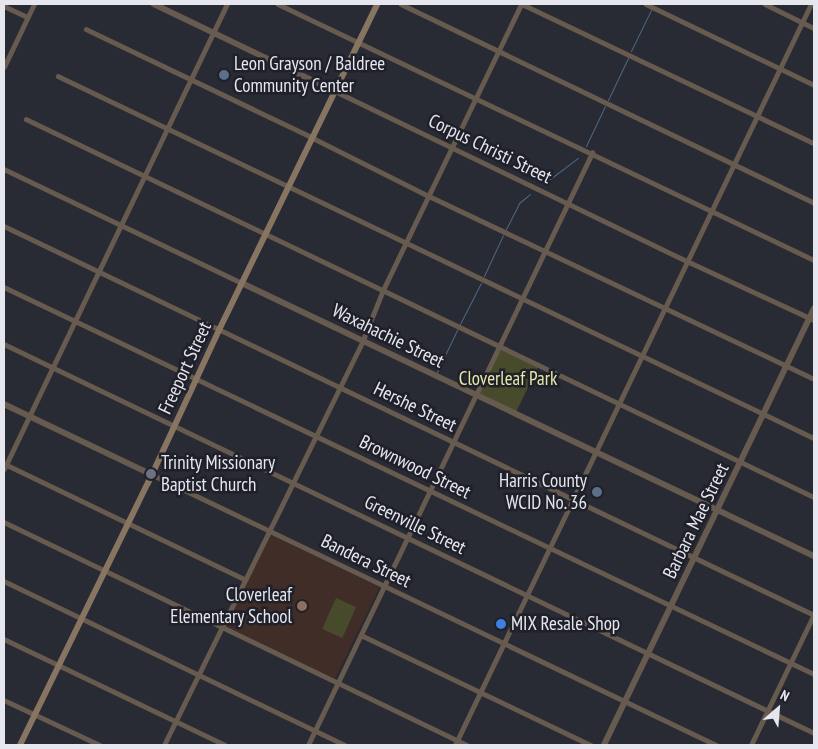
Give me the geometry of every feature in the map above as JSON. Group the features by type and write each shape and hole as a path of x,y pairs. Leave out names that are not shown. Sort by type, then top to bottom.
{"main road":[{"name":"Freeport Street","path":"20,745 377,4"}],"street":[{"path":"4,67 34,4"},
{"name":"Corpus Christi Street","path":"154,4 687,261 812,319"},
{"path":"227,4 5,465 244,579"},
{"path":"278,4 814,260"},
{"path":"401,4 814,203"},
{"path":"164,745 244,579 317,436 363,340 383,290 522,4 814,143"},
{"path":"646,4 814,86"},
{"path":"765,4 814,28"},
{"path":"456,743 811,4"},
{"path":"4,6 28,17"},
{"path":"86,29 664,309 814,379"},
{"path":"58,76 814,438"},
{"path":"26,119 814,497"},
{"path":"308,745 592,153"},
{"name":"Waxahachie Street","path":"4,169 814,556"},
{"name":"Hershe Street","path":"4,226 572,500 814,614"},
{"name":"Brownwood Street","path":"4,286 549,549 814,674"},
{"name":"Barbara Mae Street","path":"604,745 787,366 812,319 814,309"},
{"name":"Greenville Street","path":"4,344 814,733"},
{"name":"Bandera Street","path":"4,404 503,645 716,745"},
{"path":"4,522 338,682 456,743 467,745"},
{"path":"4,581 345,745"},
{"path":"751,745 814,614"},
{"path":"361,634 591,745"},
{"path":"4,639 224,745"},
{"path":"4,700 100,745"}],"shaded area":[{"name":"Cloverleaf Elementary School","path":"268,533 379,587 334,680 223,626"}],"green space":[{"name":"Cloverleaf Park","path":"501,350 538,367 516,412 478,393 498,351"},
{"path":"336,598 356,607 342,638 322,629"}],"waterway":[{"path":"631,51 651,10"},
{"path":"608,100 628,58"},
{"path":"586,146 605,106"},
{"path":"546,182 578,158"},
{"path":"506,229 519,203 530,194"},
{"path":"484,276 503,235"},
{"path":"460,324 481,283"},
{"path":"437,372 457,330"}],"place":[{"name":"Leon Grayson / Baldree Community Center","path":"224,75"},
{"name":"Trinity Missionary Baptist Church","path":"151,474"},
{"name":"Harris County WCID No. 36","path":"597,492"},
{"name":"Cloverleaf Elementary School","path":"302,606"},
{"name":"MIX Resale Shop","path":"501,624"}]}
